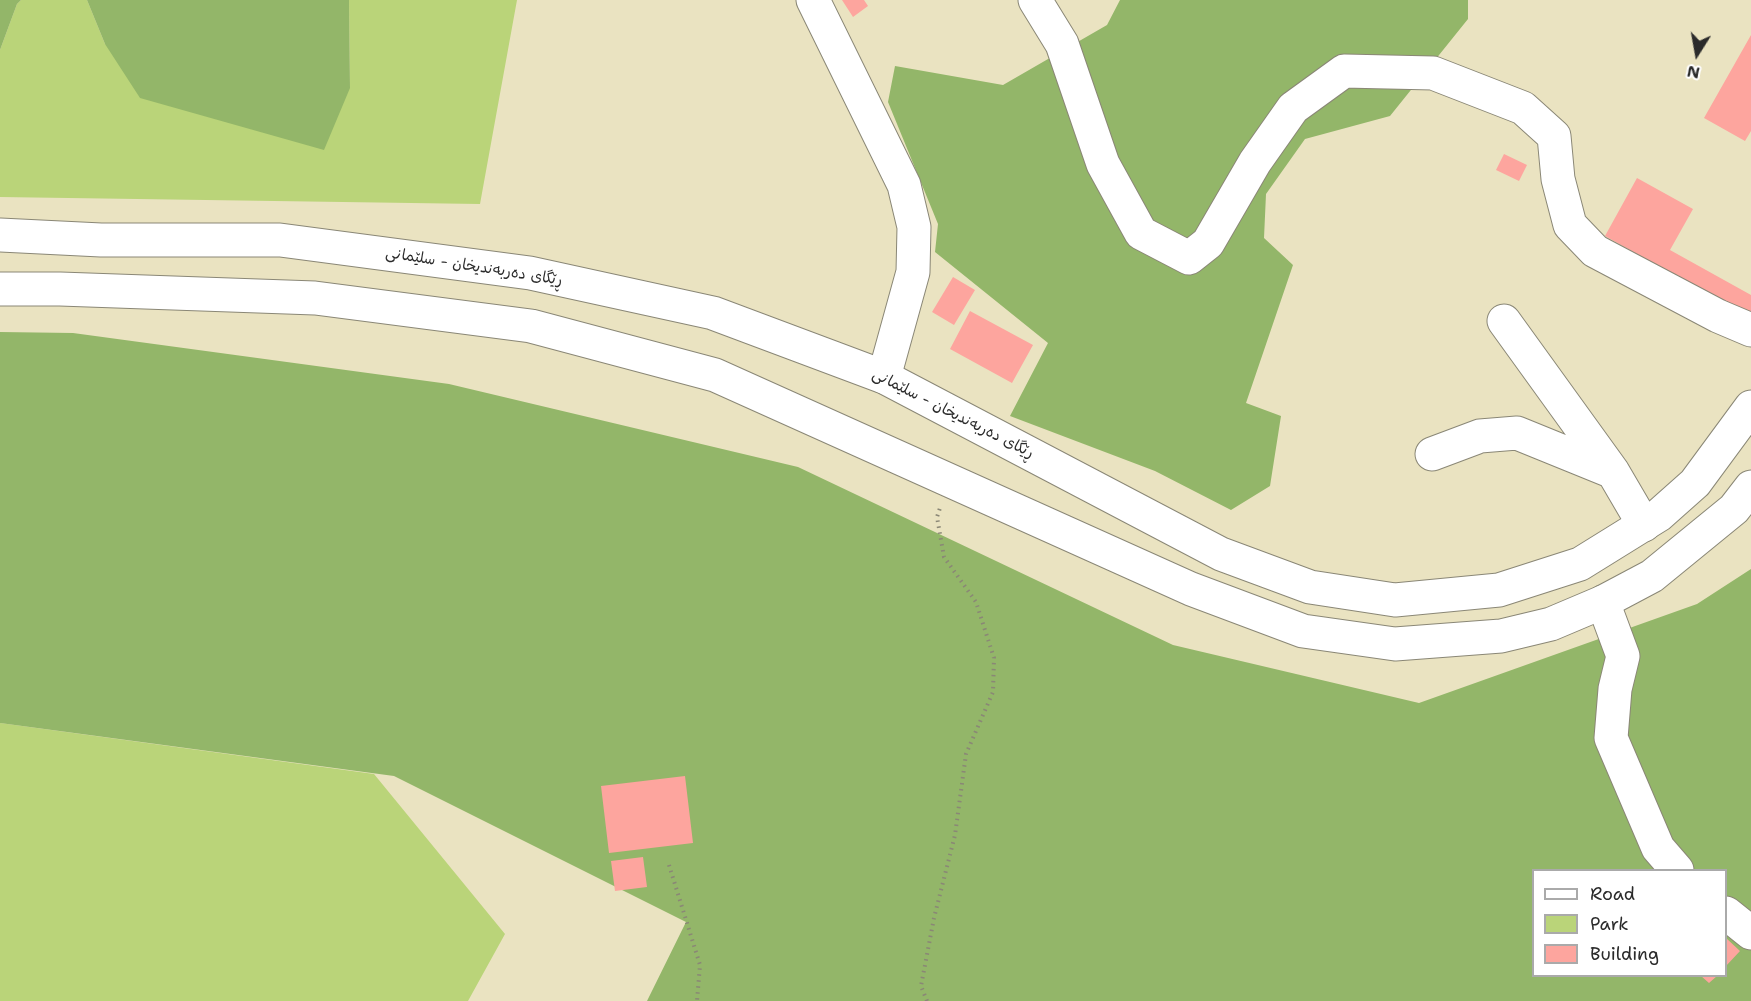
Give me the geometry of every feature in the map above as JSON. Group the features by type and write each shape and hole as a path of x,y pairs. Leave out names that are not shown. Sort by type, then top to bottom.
{"main road":[{"path":"813,0 904,185 914,227 913,272 884,377"},
{"path":"1035,0 1062,44 1102,164 1141,233 1189,258 1208,243 1255,162 1293,108 1344,70 1433,73 1523,108 1554,136 1557,179 1570,225 1596,251 1718,316 1751,330"},
{"name":"ڕێگای دەربەندیخان - سلێمانی","path":"0,235 101,240 280,240 530,273 713,313 884,377 1221,554 1310,587 1395,600 1499,590 1580,564 1659,515 1695,483 1751,407"},
{"path":"0,289 315,298 531,326 715,375 1191,589 1303,631 1395,644 1501,636 1551,624 1603,602 1653,576 1734,509 1751,487"},
{"path":"1504,321 1613,472 1644,525"},
{"path":"1432,454 1480,436 1516,433 1613,472"},
{"path":"1603,602 1623,656 1615,689 1611,738 1658,848 1676,869"},
{"path":"1727,915 1751,933"}],"path":[{"path":"927,1001 921,986 934,918 955,835 966,754 993,692 994,658 984,625 976,602 945,557 937,518 952,480"},
{"path":"669,865 700,965 697,1001"}],"green space":[{"path":"0,0 21,0 17,4 0,50"},
{"path":"21,0 87,0 105,44 350,88 349,0 517,0 480,204 0,197 0,50 17,4"},
{"path":"87,0 349,0 350,88 324,150 140,98 105,44"},
{"path":"1120,0 1468,0 1468,19 1390,116 1305,139 1266,194 1264,238 1293,265 1246,403 1281,416 1270,486 1231,510 1155,471 1010,416 1048,343 935,252 938,224 888,102 895,66 1003,85 1107,25"},
{"path":"0,332 73,333 449,384 798,467 1173,645 1419,703 1697,604 1751,569 1751,1001 647,1001 686,922 394,776 0,723"},
{"path":"0,723 374,774 505,934 468,1001 0,1001"}],"building":[{"path":"842,0 864,0 868,6 853,17"},
{"path":"1751,35 1751,131 1745,141 1704,118"},
{"path":"1504,154 1527,165 1519,181 1496,170"},
{"path":"1637,178 1693,209 1670,250 1751,295 1751,318 1605,236"},
{"path":"953,277 975,290 954,325 932,312"},
{"path":"970,311 1033,345 1012,383 950,349"},
{"path":"685,776 693,843 609,853 601,786"},
{"path":"643,857 647,887 615,891 611,861"},
{"path":"1727,939 1740,951 1727,965"},
{"path":"1702,977 1716,977 1709,983"}]}
